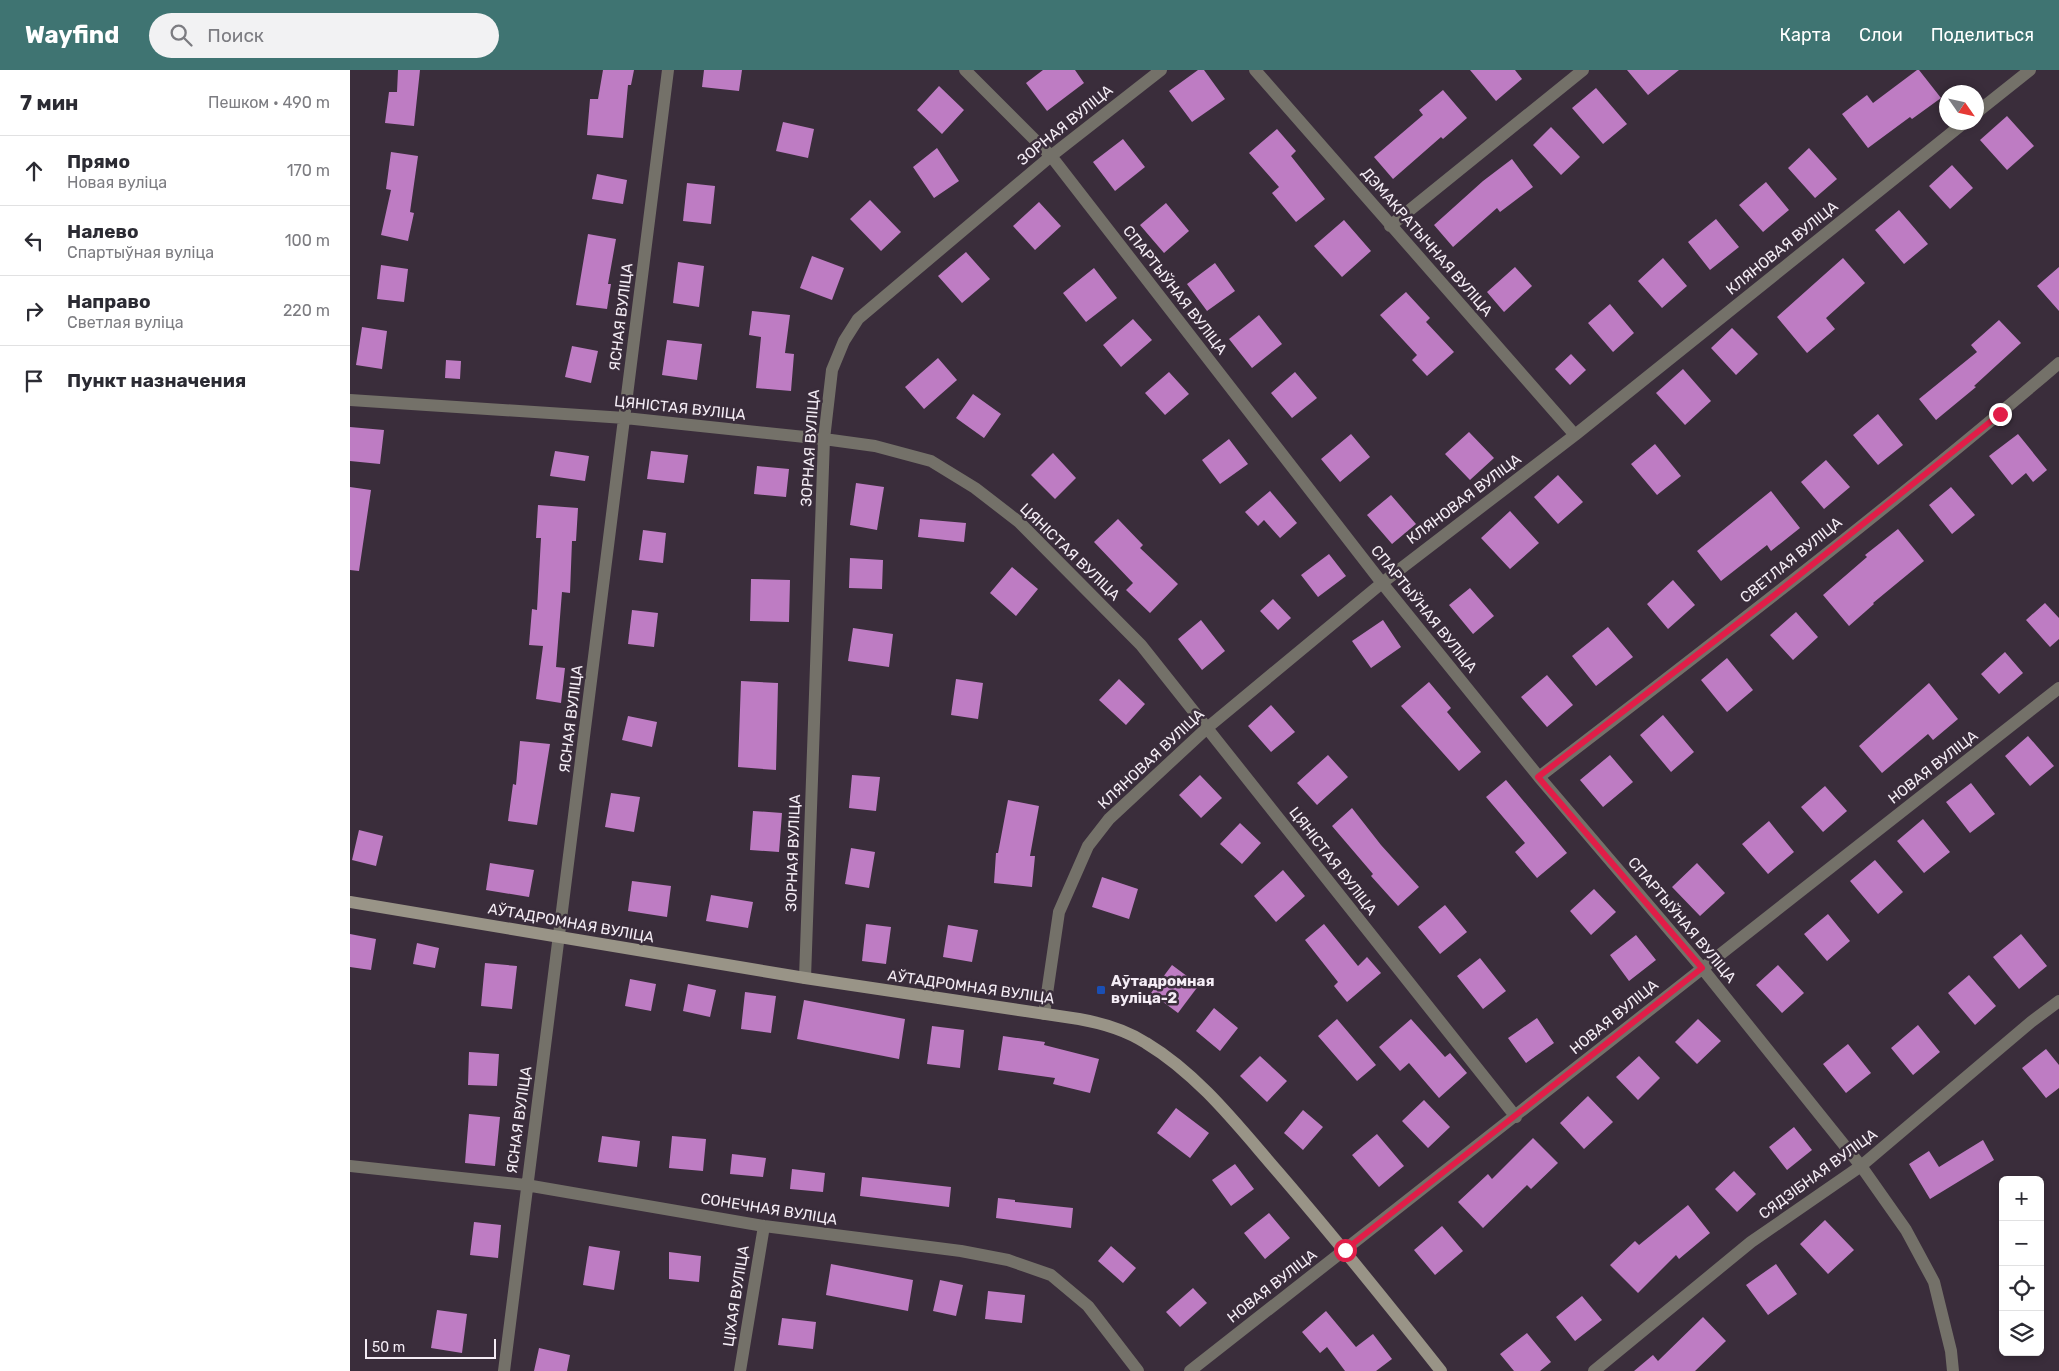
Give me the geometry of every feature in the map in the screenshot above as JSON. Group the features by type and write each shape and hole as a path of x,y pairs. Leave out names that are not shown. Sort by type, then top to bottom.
{"street":[{"name":"ЯСНАЯ ВУЛІЦА","path":"504,1371 668,70"},
{"name":"СПАРТЫЎНАЯ ВУЛІЦА","path":"965,70 1051,156 1382,583 1538,777 1702,968 1861,1166 1906,1230 1934,1282 1951,1351 1953,1371"},
{"name":"ЗОРНАЯ ВУЛІЦА","path":"805,978 824,439 832,370 844,341 858,319 1051,156 1161,70"},
{"name":"ДЭМАКРАТЫЧНАЯ ВУЛІЦА","path":"1255,70 1575,435"},
{"path":"1390,226 1583,70"},
{"path":"1984,107 2030,70"},
{"name":"КЛЯНОВАЯ ВУЛІЦА","path":"1044,1014 1059,912 1088,846 1109,820 1207,728 1382,583 1575,435 1955,130"},
{"name":"СВЕТЛАЯ ВУЛІЦА","path":"1538,777 1772,597 2000,414 2059,363"},
{"name":"ЦЯНІСТАЯ ВУЛІЦА","path":"350,400 625,418 876,446 931,461 975,488 1019,522 1141,645 1516,1117"},
{"name":"НОВАЯ ВУЛІЦА","path":"1190,1371 1516,1117 1702,968 2059,688"},
{"name":"АЎТАДРОМНАЯ ВУЛІЦА","path":"350,902 805,978 1094,1022 1128,1033 1161,1053 1196,1081 1223,1107 1345,1250 1441,1371"},
{"name":"СЯДЗІБНАЯ ВУЛІЦА","path":"1594,1371 1751,1242 1861,1166 2031,1022 2059,1001"},
{"name":"СОНЕЧНАЯ ВУЛІЦА","path":"350,1166 526,1185 764,1226 961,1251 1008,1260 1051,1275 1088,1306 1138,1371"},
{"name":"ЦІХАЯ ВУЛІЦА","path":"740,1371 764,1226"}],"building":[{"path":"398,70 420,70 414,126 385,123 389,92 397,92"},
{"path":"603,70 634,70 631,85 628,85 623,138 587,135 590,99 598,99"},
{"path":"704,70 742,70 739,91 702,87"},
{"path":"1043,70 1075,70 1084,83 1047,111 1026,83"},
{"path":"1198,70 1204,70 1225,99 1192,122 1169,91"},
{"path":"1470,70 1515,70 1522,79 1496,101"},
{"path":"1627,70 1679,70 1648,95"},
{"path":"1917,70 1919,70 1939,95 1939,99 1912,119 1910,117 1868,148 1842,114 1867,95 1873,103"},
{"path":"939,86 964,110 942,134 917,110"},
{"path":"1596,88 1627,124 1603,144 1572,108"},
{"path":"1443,90 1467,118 1443,139 1441,137 1393,179 1374,157 1423,115 1419,110"},
{"path":"2007,116 2034,146 2007,170 1980,140"},
{"path":"783,122 814,129 808,158 776,151"},
{"path":"1551,127 1580,157 1561,175 1533,145"},
{"path":"1277,129 1296,151 1291,156 1325,199 1296,222 1272,193 1279,187 1249,153"},
{"path":"1123,139 1145,167 1115,191 1093,162"},
{"path":"937,148 959,181 934,198 913,167"},
{"path":"1809,148 1837,179 1815,198 1788,168"},
{"path":"391,152 418,156 410,212 414,213 408,241 381,235 391,190 386,189"},
{"path":"1512,159 1533,187 1500,212 1497,208 1453,247 1434,225 1483,181"},
{"path":"1952,165 1973,188 1950,209 1929,186"},
{"path":"597,174 627,180 623,204 592,199"},
{"path":"1766,182 1789,210 1763,232 1739,205"},
{"path":"687,183 715,186 711,224 683,221"},
{"path":"870,200 901,232 881,251 850,219"},
{"path":"1039,202 1061,226 1035,250 1013,226"},
{"path":"1166,203 1189,231 1164,253 1140,225"},
{"path":"1899,210 1928,244 1904,264 1875,230"},
{"path":"1716,219 1739,247 1710,270 1688,242"},
{"path":"1344,220 1371,251 1342,277 1314,246"},
{"path":"588,234 616,239 608,284 611,284 607,309 576,305"},
{"path":"966,252 990,279 962,303 938,276"},
{"path":"812,256 844,268 832,300 800,288"},
{"path":"1663,258 1687,286 1662,308 1638,281"},
{"path":"1843,258 1865,283 1826,318 1835,329 1807,353 1777,317"},
{"path":"678,262 704,266 699,307 673,303"},
{"path":"1215,263 1235,291 1207,311 1187,284"},
{"path":"381,265 408,269 404,302 377,299"},
{"path":"1515,267 1532,286 1504,312 1487,292"},
{"path":"2059,267 2059,311 2037,286"},
{"path":"1094,268 1117,298 1086,322 1063,293"},
{"path":"1406,292 1430,318 1426,322 1454,352 1427,376 1412,360 1417,355 1380,315"},
{"path":"1610,304 1634,333 1613,352 1588,323"},
{"path":"752,311 790,315 785,353 794,354 791,391 756,388 761,337 749,335"},
{"path":"1259,315 1282,344 1252,368 1229,339"},
{"path":"1133,319 1152,340 1121,367 1103,345"},
{"path":"1999,320 2021,343 1974,386 1976,387 1936,420 1919,399 1977,352 1971,345"},
{"path":"362,327 387,331 382,369 356,365"},
{"path":"1732,328 1758,354 1736,375 1711,348"},
{"path":"667,340 702,344 697,380 662,375"},
{"path":"572,346 598,351 591,383 565,377"},
{"path":"1571,354 1586,370 1570,385 1555,369"},
{"path":"938,358 957,380 924,409 905,387"},
{"path":"446,360 461,361 460,379 445,378"},
{"path":"1683,369 1711,401 1685,425 1656,393"},
{"path":"1169,372 1189,394 1165,415 1145,393"},
{"path":"1295,372 1317,398 1292,418 1271,393"},
{"path":"973,394 1001,414 984,438 956,418"},
{"path":"1878,414 1903,445 1878,465 1853,435"},
{"path":"350,427 384,430 380,464 350,461"},
{"path":"1469,432 1494,458 1470,480 1445,454"},
{"path":"1351,434 1370,457 1340,482 1321,459"},
{"path":"2018,434 2047,470 2033,482 2026,473 2012,485 1989,456"},
{"path":"1229,439 1248,464 1220,484 1202,460"},
{"path":"1655,444 1681,476 1657,495 1631,464"},
{"path":"555,451 589,456 585,481 550,476"},
{"path":"651,451 688,455 684,483 647,479"},
{"path":"1053,453 1076,478 1055,499 1031,475"},
{"path":"1826,460 1850,487 1824,509 1801,482"},
{"path":"757,466 789,469 786,497 754,494"},
{"path":"1558,475 1583,502 1558,524 1534,497"},
{"path":"856,483 884,487 877,530 850,525"},
{"path":"350,487 371,490 359,571 350,570"},
{"path":"1951,487 1975,515 1952,534 1929,505"},
{"path":"1270,491 1297,523 1280,538 1264,520 1258,526 1245,512"},
{"path":"1771,491 1800,528 1771,551 1767,545 1721,581 1697,551"},
{"path":"1391,495 1416,524 1392,544 1367,515"},
{"path":"538,505 578,508 576,541 572,541 570,593 562,592 556,667 565,668 561,703 536,699 543,646 529,645 532,609 537,610 541,538 536,538"},
{"path":"1510,511 1539,543 1510,569 1481,538"},
{"path":"920,519 966,523 964,542 918,537"},
{"path":"1118,519 1143,545 1140,548 1178,584 1150,613 1126,590 1133,583 1094,542"},
{"path":"1898,529 1924,561 1873,603 1849,626 1823,595 1867,557 1865,555"},
{"path":"643,530 666,533 663,563 639,560"},
{"path":"1329,554 1346,576 1318,597 1301,575"},
{"path":"850,558 883,560 882,589 849,588"},
{"path":"1012,567 1038,589 1016,616 990,593"},
{"path":"751,579 790,580 789,622 750,621"},
{"path":"1673,580 1695,605 1668,629 1647,604"},
{"path":"1470,588 1494,616 1473,634 1449,605"},
{"path":"1273,599 1291,618 1278,630 1260,611"},
{"path":"2045,603 2059,618 2059,639 2050,647 2026,620"},
{"path":"632,610 658,613 654,647 628,644"},
{"path":"1796,612 1818,637 1793,660 1770,635"},
{"path":"1201,620 1225,651 1202,670 1178,639"},
{"path":"1383,620 1401,647 1371,668 1352,641"},
{"path":"1608,627 1633,657 1596,686 1572,656"},
{"path":"853,628 893,634 889,667 848,661"},
{"path":"2005,652 2023,673 1999,694 1981,674"},
{"path":"1727,658 1753,690 1727,712 1701,680"},
{"path":"1547,675 1573,705 1547,727 1521,697"},
{"path":"956,679 983,683 978,719 951,715"},
{"path":"1119,679 1145,704 1126,725 1099,700"},
{"path":"741,681 778,683 776,770 738,767"},
{"path":"1429,682 1451,708 1447,712 1481,752 1459,771 1401,706"},
{"path":"1929,683 1958,719 1933,740 1928,734 1882,773 1859,746"},
{"path":"1271,705 1295,732 1271,752 1248,726"},
{"path":"1663,715 1694,752 1671,772 1640,735"},
{"path":"628,716 657,722 652,747 622,740"},
{"path":"2028,736 2054,766 2030,786 2005,756"},
{"path":"520,741 550,744 537,825 508,821 513,784 516,785"},
{"path":"1328,755 1348,777 1317,805 1297,783"},
{"path":"1610,755 1633,782 1603,807 1580,780"},
{"path":"852,775 880,777 876,811 849,808"},
{"path":"1200,775 1222,798 1201,818 1179,795"},
{"path":"1506,780 1567,853 1537,878 1515,852 1525,843 1486,797"},
{"path":"1971,783 1995,814 1970,833 1946,802"},
{"path":"1825,786 1847,811 1823,832 1801,807"},
{"path":"611,793 640,797 634,832 605,827"},
{"path":"1008,800 1039,806 1030,856 1035,856 1032,887 994,883 996,853 998,853"},
{"path":"1352,808 1381,845 1419,887 1398,906 1371,876 1373,874 1332,826"},
{"path":"753,811 782,813 779,852 750,850"},
{"path":"1923,819 1950,852 1924,873 1897,841"},
{"path":"1769,821 1794,852 1768,874 1742,844"},
{"path":"1240,823 1261,843 1242,864 1220,844"},
{"path":"359,830 383,836 376,866 352,860"},
{"path":"851,848 875,852 869,888 845,884"},
{"path":"1875,860 1903,892 1878,914 1850,881"},
{"path":"490,863 534,870 529,897 486,890"},
{"path":"1697,863 1725,893 1700,916 1672,887"},
{"path":"1283,870 1305,896 1276,922 1254,896"},
{"path":"1102,877 1138,889 1129,919 1092,907"},
{"path":"632,881 671,886 667,917 628,911"},
{"path":"1594,889 1616,912 1591,935 1570,911"},
{"path":"711,895 753,902 748,928 706,921"},
{"path":"1445,905 1467,932 1440,954 1418,927"},
{"path":"1828,914 1850,941 1827,961 1804,934"},
{"path":"866,924 891,927 886,964 862,961"},
{"path":"1324,924 1358,966 1367,957 1381,973 1347,1002 1334,986 1338,982 1305,940"},
{"path":"948,925 978,930 972,962 943,957"},
{"path":"350,934 376,939 371,970 350,967"},
{"path":"2021,934 2047,966 2019,989 1993,957"},
{"path":"1636,935 1656,960 1629,981 1610,955"},
{"path":"417,943 439,948 435,968 413,964"},
{"path":"1480,958 1506,991 1483,1009 1457,976"},
{"path":"485,963 517,966 512,1009 481,1006"},
{"path":"1172,965 1199,985 1178,1013 1151,993"},
{"path":"1778,965 1804,993 1782,1013 1756,985"},
{"path":"1969,975 1996,1006 1975,1025 1948,993"},
{"path":"630,979 656,984 651,1011 625,1006"},
{"path":"688,984 716,990 710,1017 683,1011"},
{"path":"745,992 776,996 771,1033 741,1029"},
{"path":"804,1000 905,1019 899,1059 797,1039"},
{"path":"1214,1008 1238,1028 1220,1051 1196,1031"},
{"path":"1537,1018 1554,1043 1526,1063 1508,1038"},
{"path":"1337,1019 1376,1065 1357,1081 1318,1036"},
{"path":"1411,1019 1445,1057 1450,1053 1467,1073 1439,1098 1409,1063 1400,1071 1379,1047"},
{"path":"1698,1019 1721,1041 1697,1064 1675,1042"},
{"path":"1918,1025 1940,1052 1913,1075 1891,1048"},
{"path":"932,1026 964,1030 960,1068 927,1064"},
{"path":"1003,1036 1045,1042 1044,1045 1099,1059 1090,1093 1053,1084 1055,1078 998,1070"},
{"path":"1848,1044 1871,1073 1846,1093 1823,1064"},
{"path":"2046,1049 2059,1065 2059,1088 2046,1098 2022,1068"},
{"path":"469,1052 499,1054 497,1086 468,1085"},
{"path":"1260,1056 1287,1081 1267,1102 1240,1076"},
{"path":"1639,1056 1660,1078 1638,1100 1616,1077"},
{"path":"1588,1096 1613,1122 1584,1149 1560,1123"},
{"path":"1424,1100 1450,1127 1428,1148 1402,1121"},
{"path":"1176,1108 1209,1133 1190,1158 1157,1133"},
{"path":"1303,1110 1323,1127 1303,1150 1284,1133"},
{"path":"469,1114 500,1117 495,1166 465,1163"},
{"path":"1794,1127 1812,1150 1787,1170 1769,1147"},
{"path":"1377,1134 1404,1166 1379,1187 1352,1155"},
{"path":"602,1136 640,1141 637,1167 598,1162"},
{"path":"672,1136 706,1139 703,1171 669,1168"},
{"path":"1533,1138 1558,1163 1531,1189 1527,1185 1483,1228 1458,1202 1488,1174 1492,1179"},
{"path":"1983,1140 1994,1160 1930,1199 1909,1164 1929,1151 1939,1167"},
{"path":"732,1154 766,1158 763,1177 730,1174"},
{"path":"1235,1164 1254,1189 1231,1206 1212,1180"},
{"path":"792,1169 825,1173 823,1192 790,1189"},
{"path":"1734,1171 1756,1194 1737,1212 1715,1189"},
{"path":"862,1177 951,1187 949,1207 860,1196"},
{"path":"998,1198 1015,1200 1015,1202 1073,1208 1071,1228 996,1218"},
{"path":"1688,1205 1710,1233 1679,1259 1676,1255 1638,1293 1610,1265 1635,1241 1639,1245"},
{"path":"1269,1213 1290,1238 1265,1259 1244,1233"},
{"path":"1825,1220 1854,1250 1828,1274 1800,1244"},
{"path":"474,1222 501,1225 498,1258 470,1255"},
{"path":"1442,1226 1463,1251 1435,1275 1414,1250"},
{"path":"589,1246 620,1251 614,1290 583,1285"},
{"path":"1111,1246 1136,1268 1123,1283 1098,1261"},
{"path":"669,1252 701,1256 699,1282 669,1279"},
{"path":"831,1264 913,1280 908,1311 826,1295"},
{"path":"1776,1264 1797,1294 1768,1315 1746,1285"},
{"path":"940,1280 963,1285 956,1316 933,1311"},
{"path":"1193,1288 1207,1303 1180,1327 1166,1312"},
{"path":"988,1291 1025,1295 1022,1323 985,1319"},
{"path":"1582,1296 1602,1320 1575,1341 1556,1317"},
{"path":"437,1310 467,1314 462,1353 431,1348"},
{"path":"1326,1311 1356,1347 1373,1334 1392,1359 1376,1371 1345,1371 1327,1347 1320,1353 1302,1332"},
{"path":"1703,1317 1726,1341 1695,1371 1634,1371 1653,1355 1658,1361"},
{"path":"782,1318 816,1322 813,1349 778,1345"},
{"path":"1527,1333 1551,1362 1540,1371 1514,1371 1500,1354"},
{"path":"539,1348 570,1355 567,1371 534,1371"}],"place":[{"name":"Аўтадромная вуліца-2","path":"1101,990"}],"route":[{"path":"1345,1250 1516,1117 1702,968 1538,777 1772,597 2000,414"}]}
